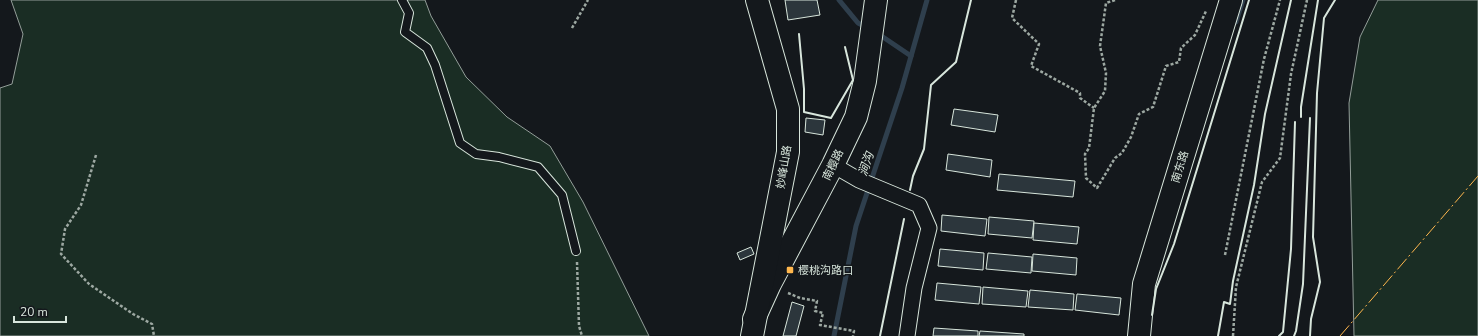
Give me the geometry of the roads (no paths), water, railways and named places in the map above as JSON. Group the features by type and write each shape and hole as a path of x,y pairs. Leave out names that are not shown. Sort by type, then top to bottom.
{"street":[{"name":"妙峰山路","path":"753,328 788,152 789,129 788,109 784,88 756,0"},
{"name":"南东路","path":"1139,336 1144,284 1231,0"},
{"name":"南樱路","path":"753,328 770,284 833,165 856,117 865,82 876,4"},
{"path":"833,165 859,180 919,205 929,228 914,288 907,336"}],"lane":[{"path":"402,0 409,13 405,32 427,48 435,65 460,143 476,154 499,157 538,168 562,195 576,251"}],"waterway":[{"path":"839,0 858,23 866,27"},
{"name":"涧沟","path":"834,336 856,226 902,88 927,0"},
{"path":"1236,22 1243,0"},
{"path":"877,33 911,56"}],"place":[{"name":"樱桃沟路口","path":"790,270"}]}
